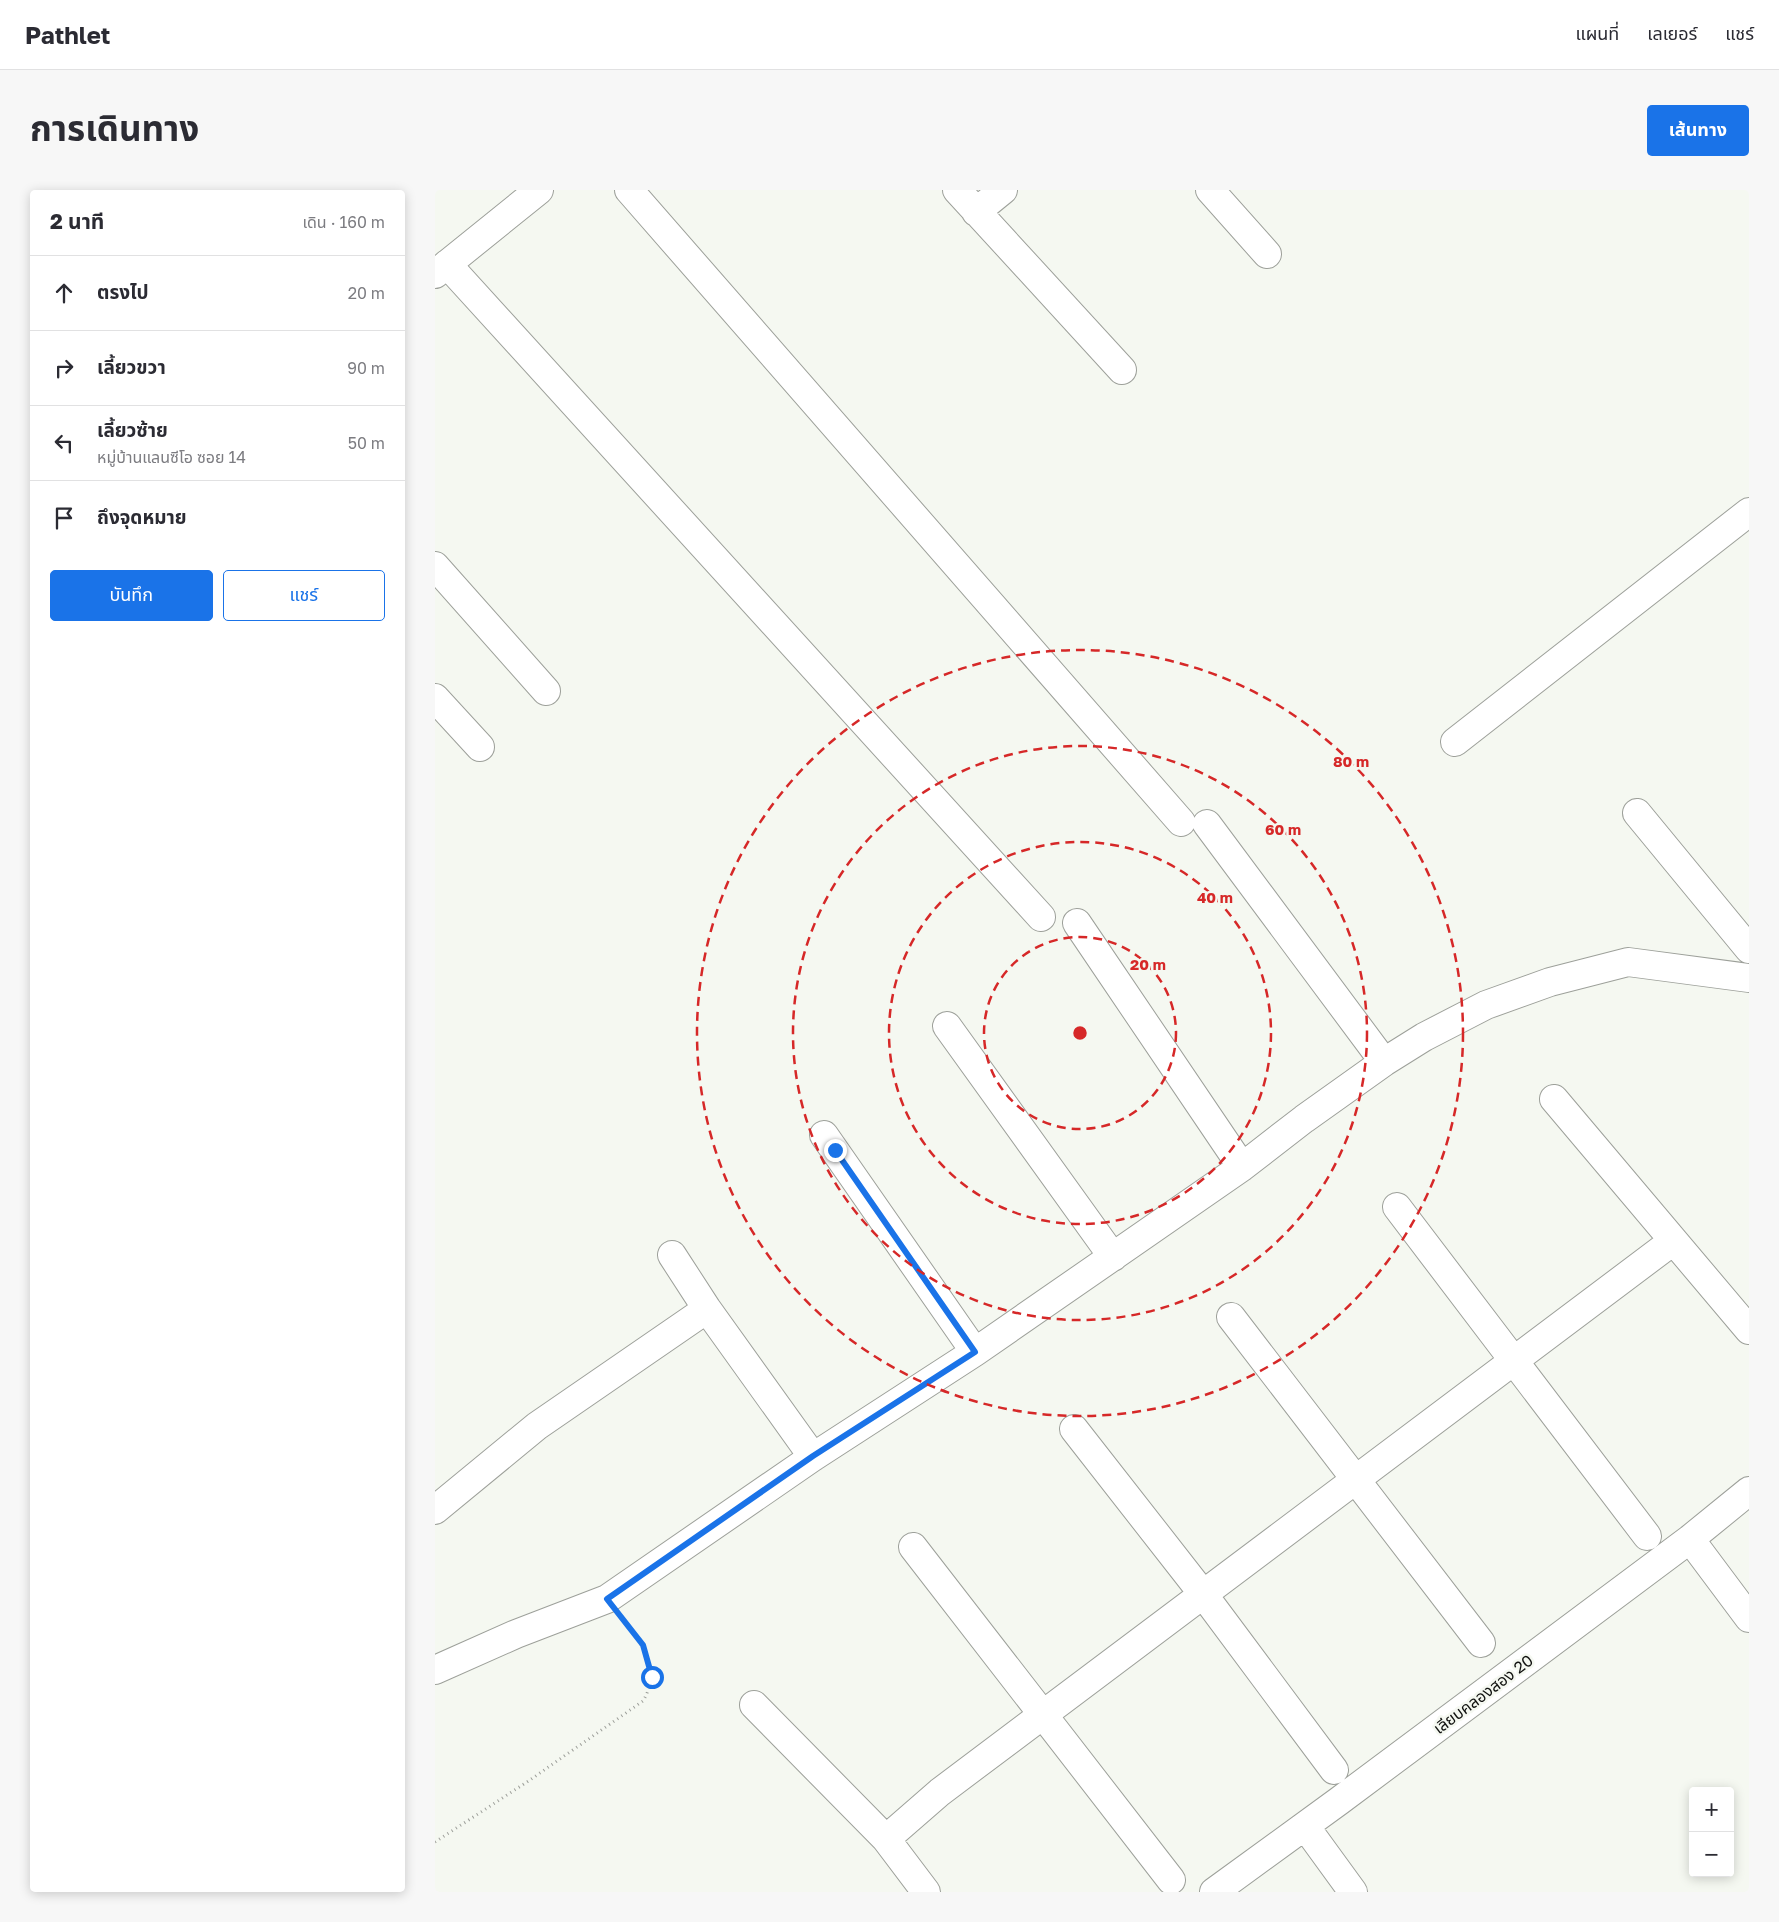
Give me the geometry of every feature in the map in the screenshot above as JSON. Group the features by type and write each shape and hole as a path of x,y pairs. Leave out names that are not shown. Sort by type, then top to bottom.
{"street":[{"path":"539,190 441,269 1041,917"},
{"path":"629,190 1194,823 1384,1062"},
{"path":"957,190 1122,370"},
{"path":"976,212 1003,190"},
{"path":"1210,190 1267,254"},
{"path":"1455,742 1749,512"},
{"path":"435,566 546,691"},
{"path":"435,698 480,747"},
{"path":"1637,813 1749,949"},
{"path":"1077,924 1242,1167"},
{"path":"435,1670 516,1634 607,1599 813,1456 975,1352 1113,1257 1242,1167 1304,1119 1384,1062 1486,1005 1550,982 1628,962 1749,978"},
{"path":"947,1026 1113,1257"},
{"path":"1554,1099 1749,1330"},
{"path":"824,1135 975,1352"},
{"path":"1397,1206 1647,1536"},
{"path":"886,1839 940,1792 1673,1241"},
{"path":"672,1255 707,1309 813,1456"},
{"path":"435,1510 537,1426 707,1309"},
{"path":"1231,1317 1481,1643"},
{"path":"1074,1430 1203,1594 1334,1770"},
{"name":"เลียบคลองสอง 20","path":"1214,1892 1690,1539 1749,1491"},
{"path":"1690,1539 1749,1618"},
{"path":"913,1547 1171,1880"},
{"path":"753,1705 886,1839 925,1892"},
{"path":"1305,1826 1353,1892"}],"path":[{"path":"435,1842 527,1782 643,1701 650,1690 652,1677 643,1645 607,1599"}],"route":[{"path":"652,1677 643,1645 607,1599 813,1456 975,1352 835,1150"}]}
